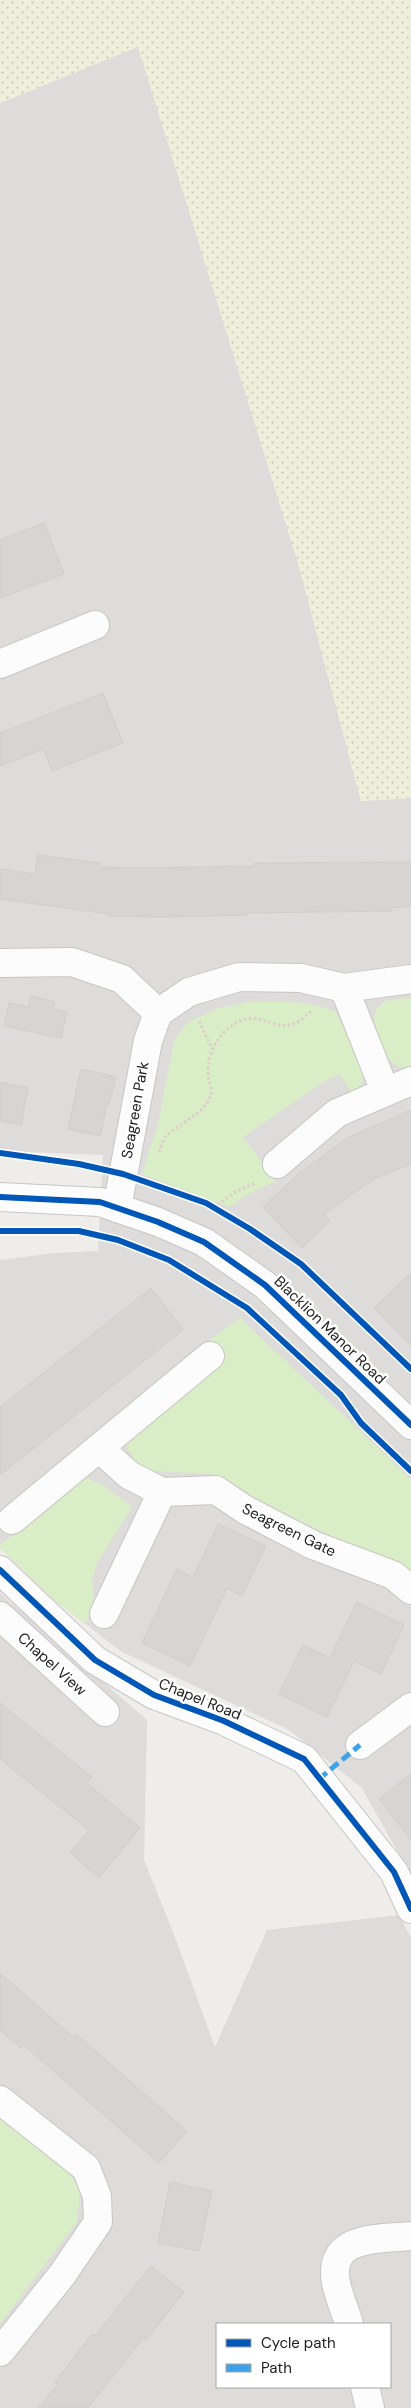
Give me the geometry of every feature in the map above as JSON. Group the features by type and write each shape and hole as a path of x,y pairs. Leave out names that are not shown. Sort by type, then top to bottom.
{"street":[{"path":"0,664 94,625"},
{"path":"0,964 72,962 122,979 158,1013 189,992 239,977 301,978 338,987 411,979"},
{"path":"338,987 385,1091"},
{"name":"Seagreen Park","path":"117,1208 148,1041 158,1013"},
{"path":"277,1164 337,1112 411,1081"},
{"name":"Blacklion Manor Road","path":"0,1196 100,1202 158,1222 204,1242 265,1284 411,1425"},
{"path":"12,1520 210,1356"},
{"name":"Seagreen Gate","path":"99,1448 129,1475 162,1492 216,1490 244,1509 313,1545 393,1575 411,1590"},
{"path":"104,1614 162,1492"},
{"name":"Chapel Road","path":"0,1570 95,1660 154,1696 224,1721 304,1759 394,1872 411,1909"},
{"name":"Chapel View","path":"0,1616 105,1712"},
{"path":"360,1745 411,1707"},
{"path":"0,2100 86,2168 97,2196 98,2222 62,2275 0,2352"},
{"path":"349,2323 336,2282 335,2262 341,2250 360,2241 411,2236"},
{"path":"365,2388 370,2408"}],"path":[{"path":"156,1158 165,1137 203,1108 211,1093 208,1073 212,1049 219,1038 241,1021 260,1019 277,1026 293,1025 338,987"},
{"path":"214,1208 235,1192 263,1179 277,1164"},
{"path":"206,1203 221,1212"}],"shaded area":[{"path":"138,46 298,563 361,801 411,798 411,1876 362,1788 289,1730 122,1652 54,1600 0,1548 0,1260 55,1253 98,1251 103,1155 0,1151 0,103"},
{"path":"0,1593 147,1720 144,1860 173,1932 215,2047 267,1930 399,1915 411,1938 411,2408 0,2408"}],"green space":[{"path":"0,0 411,0 411,798 361,801 298,563 138,47 0,103"},
{"path":"411,998 411,1069 400,1067 390,1061 383,1052 377,1041 374,1018 377,1009 384,1002 393,999"},
{"path":"249,1002 303,1003 335,1011 360,1060 363,1080 355,1098 340,1074 323,1082 243,1137 276,1181 248,1194 229,1207 142,1174 158,1125 174,1041 187,1023 216,1009"},
{"path":"240,1318 411,1479 411,1576 264,1503 213,1474 153,1471 136,1462 125,1444 213,1367 197,1349"},
{"path":"84,1477 103,1485 132,1507 97,1563 92,1581 94,1606 85,1624 54,1600 0,1548 0,1545"},
{"path":"0,2114 62,2162 80,2190 77,2222 0,2324"}],"building":[{"path":"44,523 64,574 0,598 0,540"},
{"path":"103,693 123,743 52,771 44,749 0,766 0,733"},
{"path":"38,855 100,863 100,867 141,868 255,866 255,863 411,862 411,906 392,908 392,911 247,913 247,915 162,917 108,916 108,914 0,899 0,869 35,874"},
{"path":"31,996 55,1002 53,1009 67,1012 61,1038 4,1026 9,1003 29,1007"},
{"path":"81,1069 116,1077 109,1104 107,1104 100,1136 68,1129"},
{"path":"0,1082 28,1088 21,1125 0,1121"},
{"path":"411,1110 411,1164 374,1179 324,1214 330,1221 302,1248 263,1207 299,1173 349,1137"},
{"path":"411,1273 411,1346 374,1308"},
{"path":"151,1288 183,1330 0,1475 0,1407"},
{"path":"218,1524 266,1546 242,1596 227,1588 190,1666 142,1643 177,1569 193,1577"},
{"path":"357,1602 404,1625 381,1674 354,1661 327,1717 279,1694 303,1645 330,1658"},
{"path":"0,1703 92,1777 87,1783 140,1828 99,1878 70,1853 89,1830 0,1759"},
{"path":"411,1774 411,1840 379,1799"},
{"path":"0,1973 73,2037 76,2034 187,2131 159,2163 24,2045 21,2048 0,2030"},
{"path":"170,2182 212,2191 199,2251 158,2243"},
{"path":"151,2266 184,2292 146,2340 143,2338 88,2408 38,2408 58,2384 55,2382 92,2334 95,2336"}],"marked path":[{"path":"319,1779 360,1745"}],"cycle path":[{"path":"0,1153 79,1164 123,1174 206,1203 250,1229 301,1264 411,1369"},
{"path":"0,1197 100,1202 158,1222 204,1242 265,1285 411,1425"},
{"path":"0,1231 79,1231 118,1240 169,1260 247,1308 341,1395 361,1423 411,1471"},
{"path":"0,1570 95,1660 154,1695 224,1721 304,1759 394,1872 411,1909"}]}
